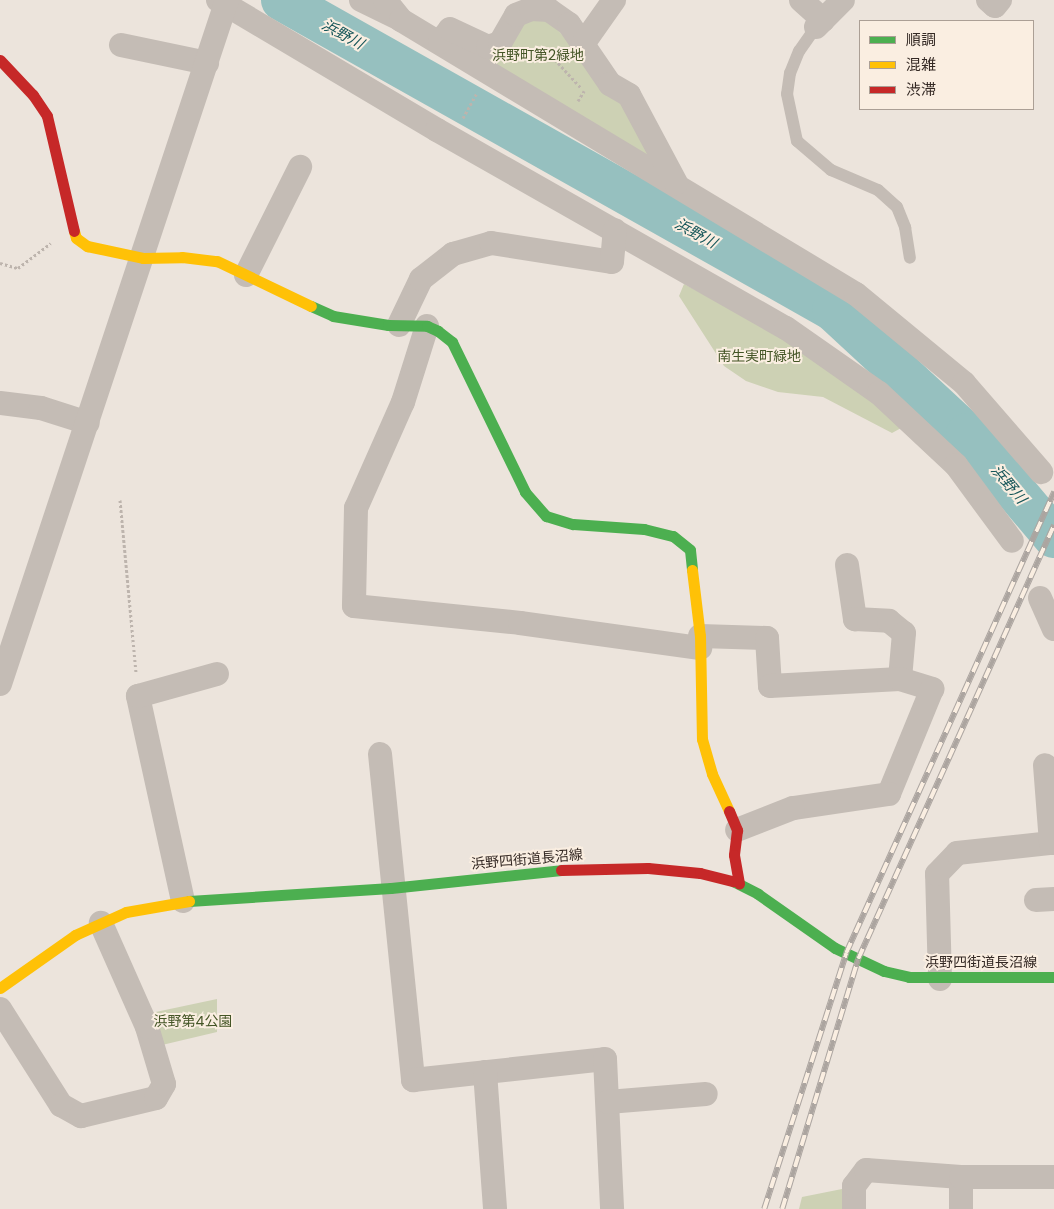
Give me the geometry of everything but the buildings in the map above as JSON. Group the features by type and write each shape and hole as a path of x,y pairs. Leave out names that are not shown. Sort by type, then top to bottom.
{"street":[{"path":"361,0 395,7 440,42 676,183 856,294 905,332 964,383 1041,472"},
{"path":"583,44 614,0"},
{"path":"801,0 820,23 843,0"},
{"path":"988,0 994,6 1000,0"},
{"path":"0,684 143,258 207,62 223,2 786,328 879,393 956,465 1012,541"},
{"path":"440,42 450,29 488,47 500,43 516,15 532,9 549,10 569,24 610,84 629,95 676,183"},
{"path":"121,45 207,62"},
{"path":"0,60 33,95 47,116 76,238 87,246 143,258 182,257 217,261 333,316 399,325 427,326 452,342 524,492 546,516 573,524 644,529 673,536 690,550 700,642 702,738 712,774 737,830 734,855 739,884"},
{"path":"246,275 300,167"},
{"path":"399,325 421,279 453,254 491,243 612,262 616,230"},
{"path":"427,326 403,402 356,508 354,606 700,642 767,638 770,686 900,679 932,689 889,794 793,808 737,830"},
{"path":"0,403 41,408 88,423"},
{"path":"847,565 855,619 889,621 904,632 900,679"},
{"path":"1040,598 1054,628"},
{"path":"183,901 138,696 217,674"},
{"path":"380,754 391,888 413,1080 605,1059 612,1209"},
{"path":"940,979 937,874 957,853 1050,843 1045,765"},
{"name":"浜野四街道長沼線","path":"0,988 48,952 126,912 183,901 391,888 593,868 648,868 700,873 739,884 758,894 835,948 884,971 909,978 1054,977"},
{"path":"0,1009 61,1105 81,1116 156,1098 164,1084 147,1027 101,924"},
{"path":"485,1072 495,1209"},
{"path":"608,1102 706,1094"},
{"path":"854,1209 854,1186 866,1170 962,1177 1054,1178"},
{"path":"960,1209 962,1177"}],"lane":[{"path":"820,23 799,51 790,73 787,94 797,141 811,157 831,170 878,190 897,207 905,227 910,258"}],"path":[{"path":"462,121 480,89"},
{"path":"0,263 18,268 74,227"},
{"path":"120,500 138,696"}],"green space":[{"name":"浜野町第2緑地","path":"542,14 625,99 652,159 451,43 490,52 521,22"},
{"name":"南生実町緑地","path":"684,284 799,344 903,427 892,433 823,397 778,392 746,381 724,366 679,296"},
{"name":"浜野第4公園","path":"217,999 217,1032 162,1045 151,1013"},
{"path":"847,1188 847,1209 799,1209 802,1197"}],"waterway":[{"name":"浜野川","path":"282,0 833,310 967,434 1054,537"}],"railway":[{"path":"764,1209 846,953 1054,492"},
{"path":"782,1209 858,959 1054,525"}],"traffic: fast":[{"path":"311,306 333,316 388,325 427,326 438,331 452,342 525,492 546,516 573,524 644,529 673,536 690,550 692,570"},
{"path":"189,901 391,888 561,870"},
{"path":"733,881 758,894 835,948 884,971 909,977 1054,977"}],"traffic: slow":[{"path":"74,231 76,238 87,246 143,258 182,257 217,261 311,306"},
{"path":"692,570 700,636 702,739 712,774 729,811"},
{"path":"0,988 75,935 126,912 189,901"}],"traffic: jam":[{"path":"0,60 33,95 47,116 74,231"},
{"path":"729,811 737,830 734,855 739,884"},
{"path":"561,870 648,868 700,873 733,881"}]}
